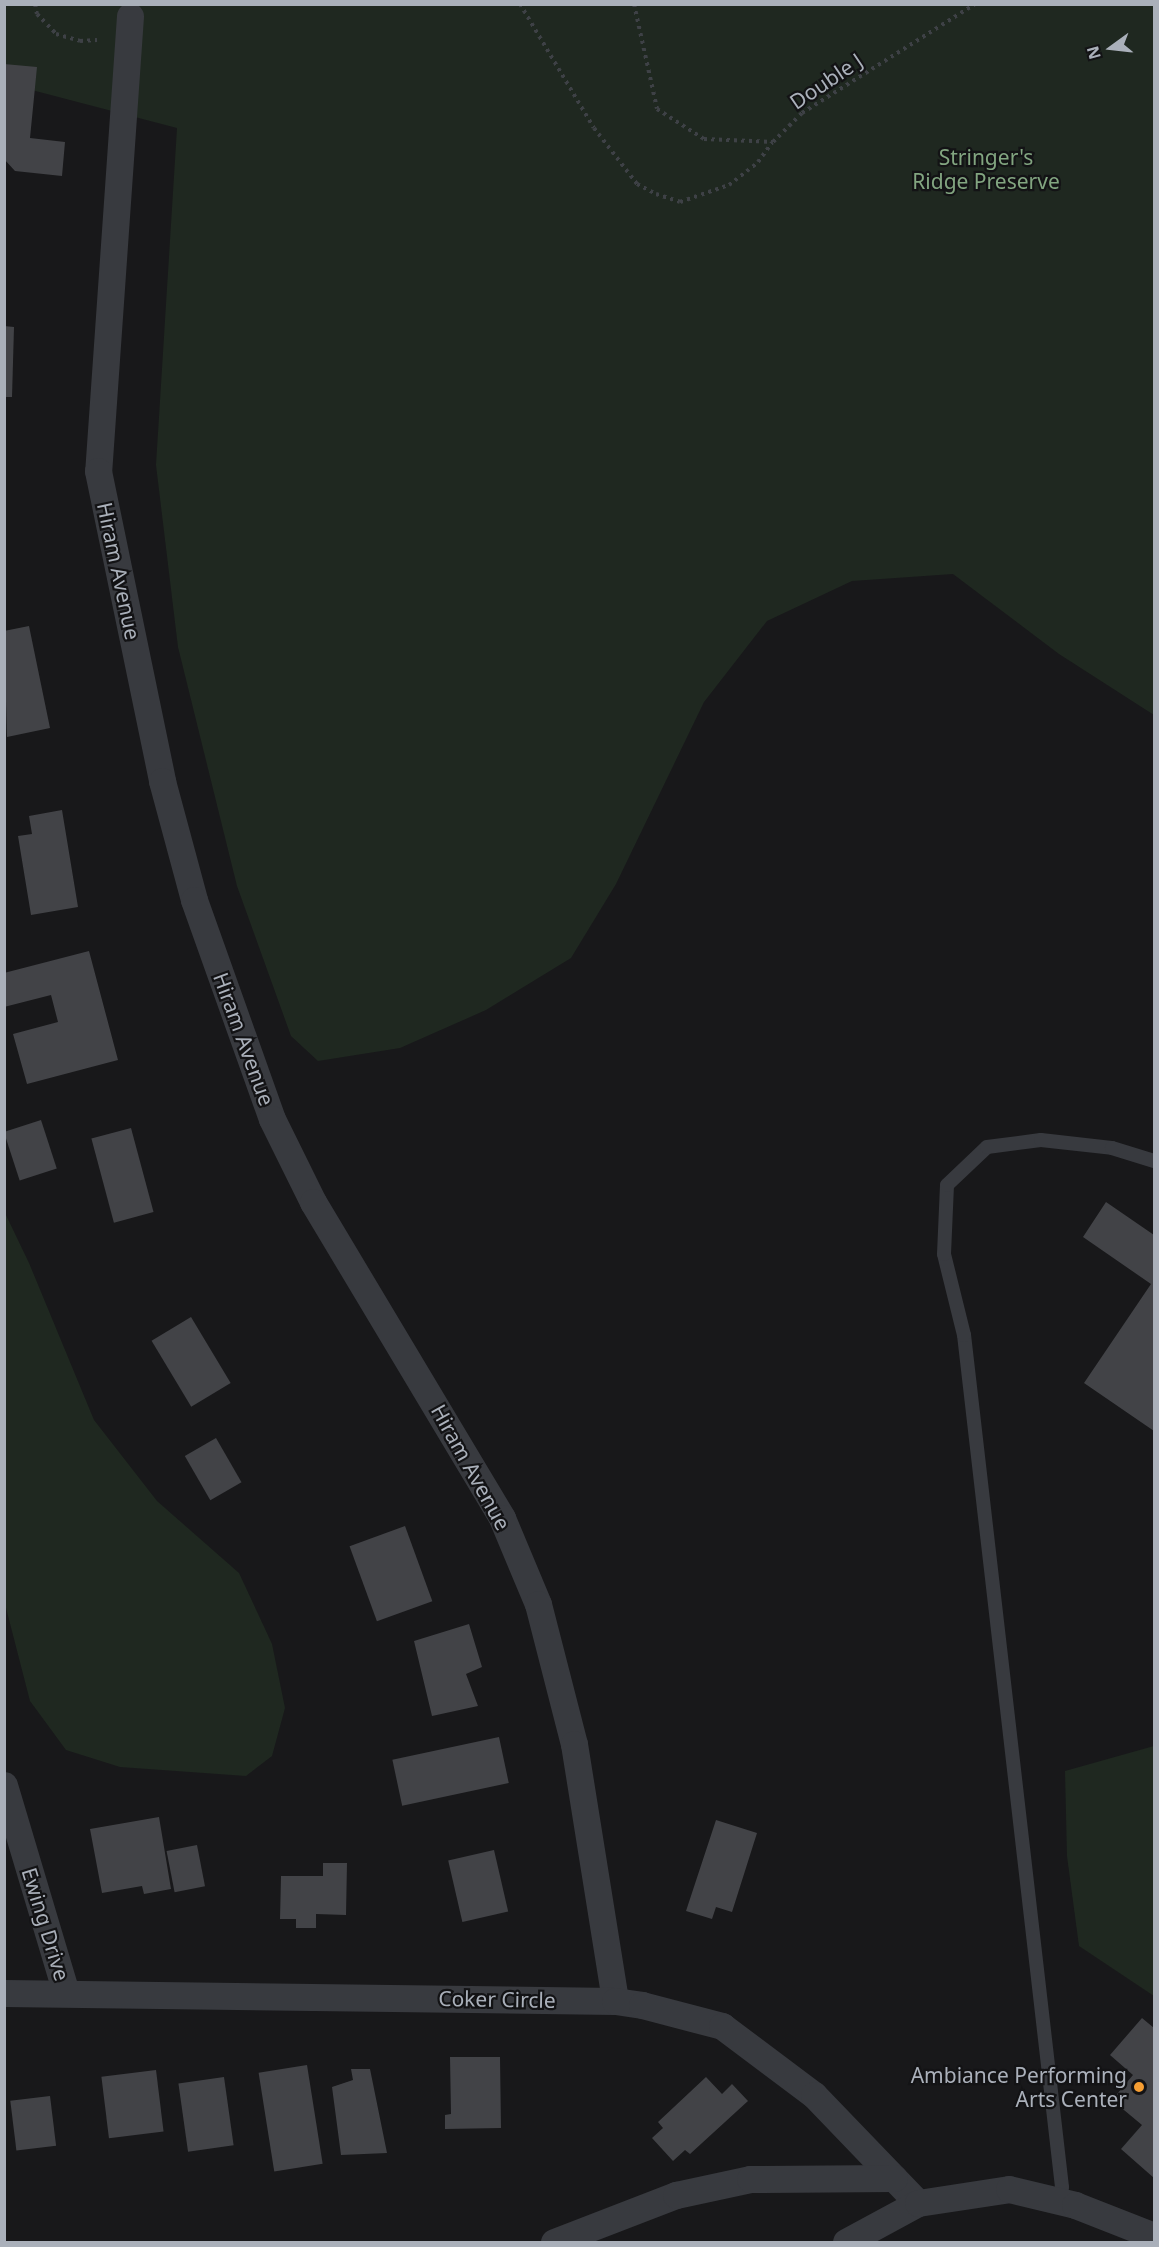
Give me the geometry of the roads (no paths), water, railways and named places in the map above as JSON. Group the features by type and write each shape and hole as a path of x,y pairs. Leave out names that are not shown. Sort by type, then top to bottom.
{"street":[{"name":"Hiram Avenue","path":"130,16 98,471 162,781 194,900 272,1119 314,1202 502,1518 538,1604 574,1744 615,2001"},
{"name":"Ewing Drive","path":"4,1785 66,1994"},
{"name":"Coker Circle","path":"4,1994 615,2001 722,2026 814,2095 918,2203"},
{"path":"554,2242 676,2195 750,2179 894,2178"},
{"path":"846,2242 918,2203 1009,2189 1059,2201 1155,2236"}],"lane":[{"path":"1059,2201 1062,2187 964,1335 944,1254 946,1185 987,1147 1041,1140 1112,1148 1155,1161"}],"place":[{"name":"Ambiance Performing Arts Center","path":"1139,2087"}],"park label":[{"name":"Stringer's Ridge Preserve","path":"986,169"}]}
